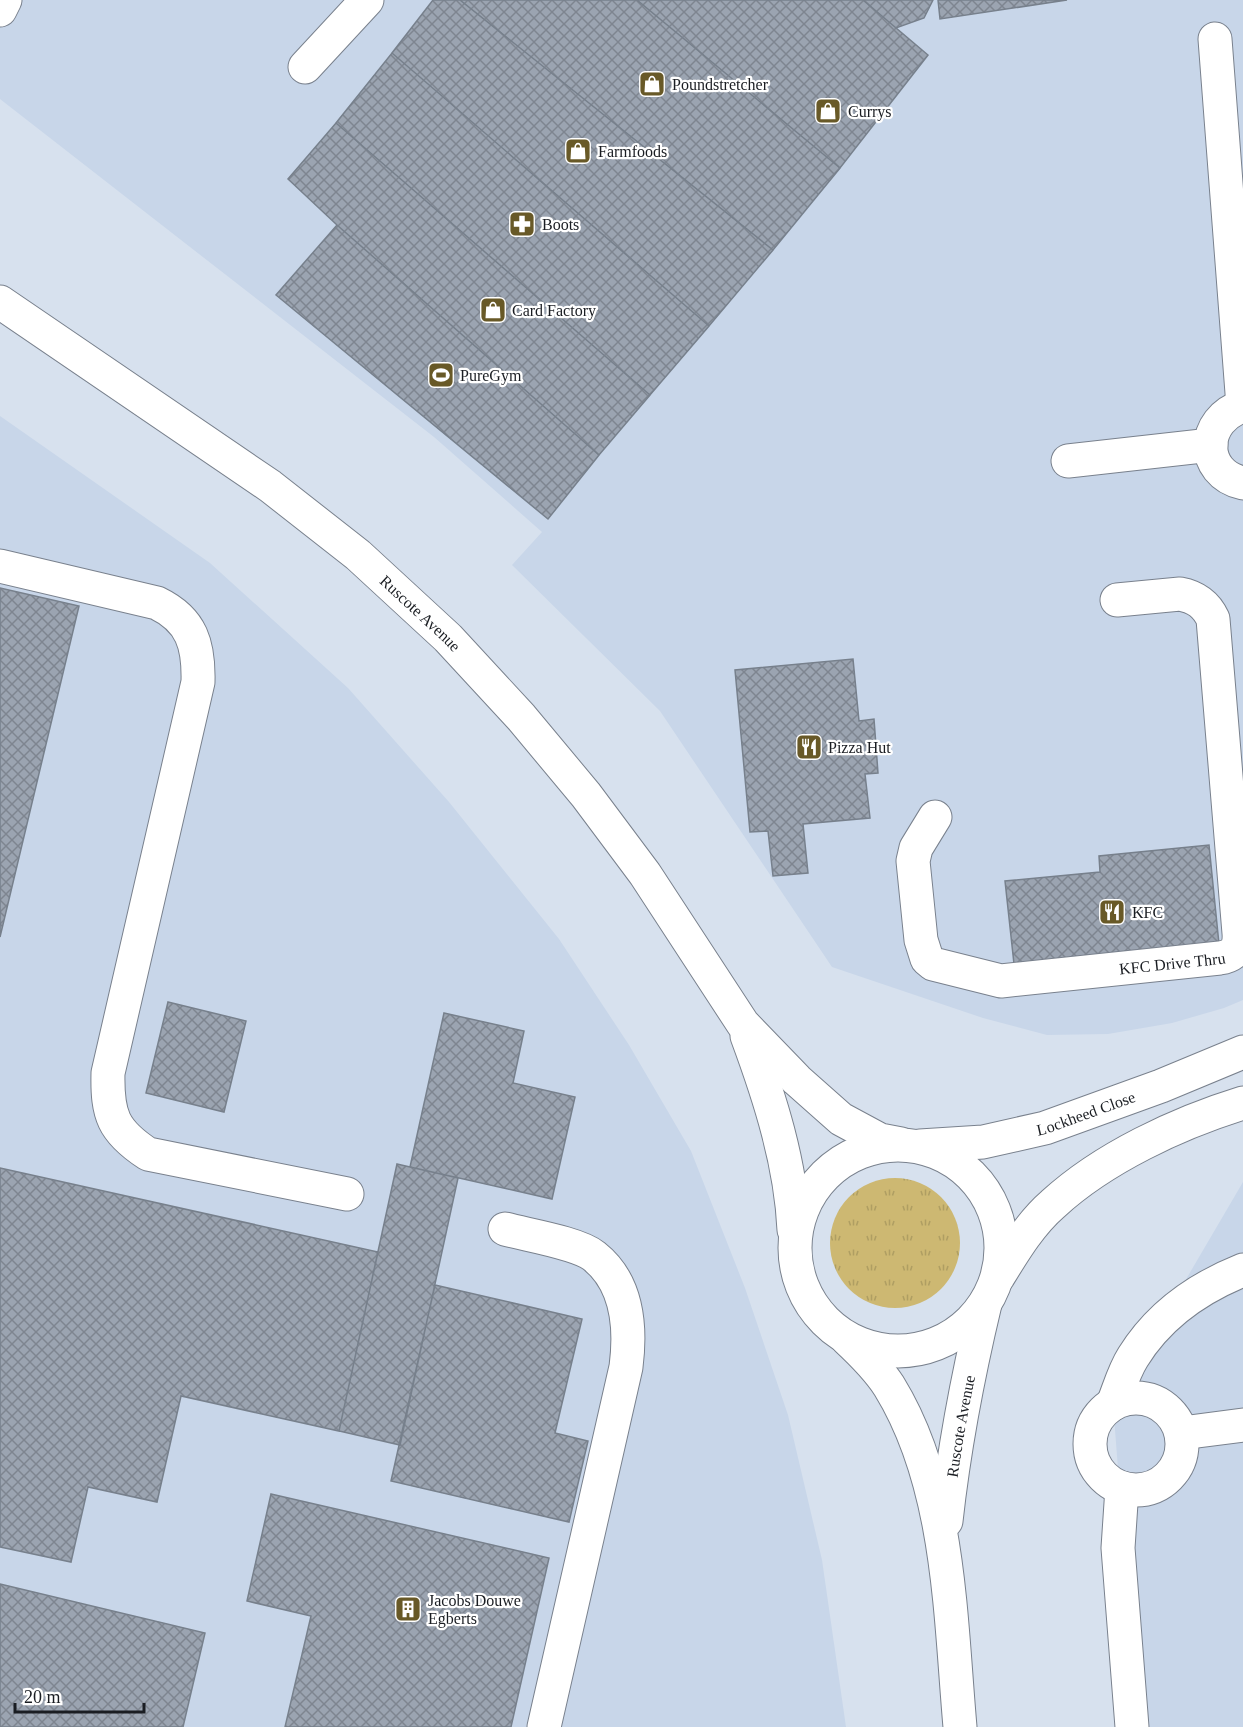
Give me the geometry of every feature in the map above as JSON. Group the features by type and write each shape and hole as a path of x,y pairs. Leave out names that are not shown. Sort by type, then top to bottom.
{"main road":[{"path":"0,10 5,0"},
{"path":"305,67 367,0"},
{"path":"1215,39 1243,406 1223,415 1212,434 1211,445 1213,458 1219,469 1228,478 1243,483"},
{"name":"Ruscote Avenue","path":"0,302 270,486 358,555 448,638 521,717 586,795 645,874 743,1024 797,1080 841,1119 880,1140 910,1145"},
{"path":"1068,461 1211,445"},
{"path":"0,566 157,603 169,609 188,628 198,654 198,682 108,1073 108,1092 112,1114 119,1132 148,1154 347,1194"},
{"name":"KFC Drive Thru","path":"935,816 916,848 913,861 922,950 933,964 1001,981 1229,957 1234,953 1239,942 1239,933 1213,619 1196,598 1188,595 1117,600"},
{"name":"Ruscote Avenue","path":"743,1024 763,1077 782,1150 794,1219 795,1253"},
{"name":"Lockheed Close","path":"910,1145 983,1142 1045,1128 1161,1086 1243,1052"},
{"path":"991,1290 1002,1249 998,1221 987,1194 969,1172 946,1156 910,1145 867,1149 837,1164 813,1188 799,1219 795,1253 802,1285 819,1314 844,1335 873,1348 905,1351 936,1344 964,1328 991,1290 1016,1247 1034,1224 1052,1204 1076,1185 1113,1160 1145,1143 1243,1103"},
{"path":"505,1229 571,1246 594,1255 611,1275 623,1298 627,1323 626,1367 544,1727"},
{"path":"1113,1404 1132,1359 1168,1314 1192,1295 1243,1270"},
{"name":"Ruscote Avenue","path":"943,1550 952,1475 975,1347 991,1290"},
{"name":"Ruscote Avenue","path":"844,1335 888,1385 920,1450 938,1516 943,1550 960,1727"},
{"path":"1140,1398 1154,1401 1166,1408 1176,1420 1182,1433 1183,1447 1180,1461 1173,1473 1150,1489 1122,1488 1109,1481 1098,1470 1092,1457 1090,1442 1093,1427 1101,1414 1113,1404 1126,1399 1140,1398"},
{"path":"1182,1433 1243,1425"},
{"path":"1122,1488 1118,1548 1132,1727"}],"shaded area":[{"path":"0,0 1243,0 1243,1000 1172,1023 1108,1034 1047,1035 983,1018 832,967 660,711 512,565 542,532 434,437 0,99"},
{"name":"Jacobs Douwe Egberts","path":"0,416 210,563 348,688 449,802 559,939 629,1045 691,1151 745,1288 788,1415 822,1560 846,1727 0,1727"},
{"path":"1243,1182 1243,1727 1138,1727 1113,1404"}],"green space":[{"path":"895,1178 920,1183 941,1197 955,1218 960,1243 955,1268 941,1289 920,1303 895,1308 870,1303 849,1289 835,1268 830,1243 835,1218 849,1197 870,1183"}],"building":[{"name":"Farmfoods","path":"433,0 460,0 773,250 709,326 392,53"},
{"name":"Poundstretcher","path":"460,0 637,0 840,168 773,250"},
{"name":"Currys","path":"637,0 863,0 928,55 840,168"},
{"path":"863,0 933,0 924,18 896,28"},
{"path":"938,0 1067,0 940,19"},
{"name":"Boots","path":"392,53 709,326 650,395 336,123"},
{"name":"Card Factory","path":"336,123 650,395 599,455 337,225 288,179"},
{"name":"PureGym","path":"337,225 599,455 548,519 276,295"},
{"path":"0,588 79,606 0,937"},
{"name":"Pizza Hut","path":"853,659 859,721 874,719 878,773 865,774 870,818 803,824 808,873 773,876 768,831 750,832 735,670"},
{"name":"KFC","path":"1209,845 1219,944 1014,964 1005,881 1100,872 1099,856"},
{"path":"168,1002 246,1021 224,1112 146,1093"},
{"path":"444,1013 524,1031 513,1083 575,1097 552,1199 410,1167"},
{"path":"397,1164 458,1178 400,1445 339,1431"},
{"path":"0,1168 378,1252 339,1431 181,1396 157,1502 88,1487 71,1562 0,1547"},
{"path":"435,1285 582,1319 555,1433 588,1441 569,1522 391,1481"},
{"name":"Jacobs Douwe Egberts","path":"271,1494 549,1558 511,1727 285,1727 311,1616 247,1601"},
{"path":"0,1584 205,1633 183,1727 0,1727"}],"place":[{"name":"Poundstretcher","path":"652,84"},
{"name":"Currys","path":"828,111"},
{"name":"Farmfoods","path":"578,151"},
{"name":"Boots","path":"522,224"},
{"name":"Card Factory","path":"493,310"},
{"name":"PureGym","path":"441,375"},
{"name":"Pizza Hut","path":"809,747"},
{"name":"KFC","path":"1112,912"},
{"name":"Jacobs Douwe Egberts","path":"408,1609"}]}
